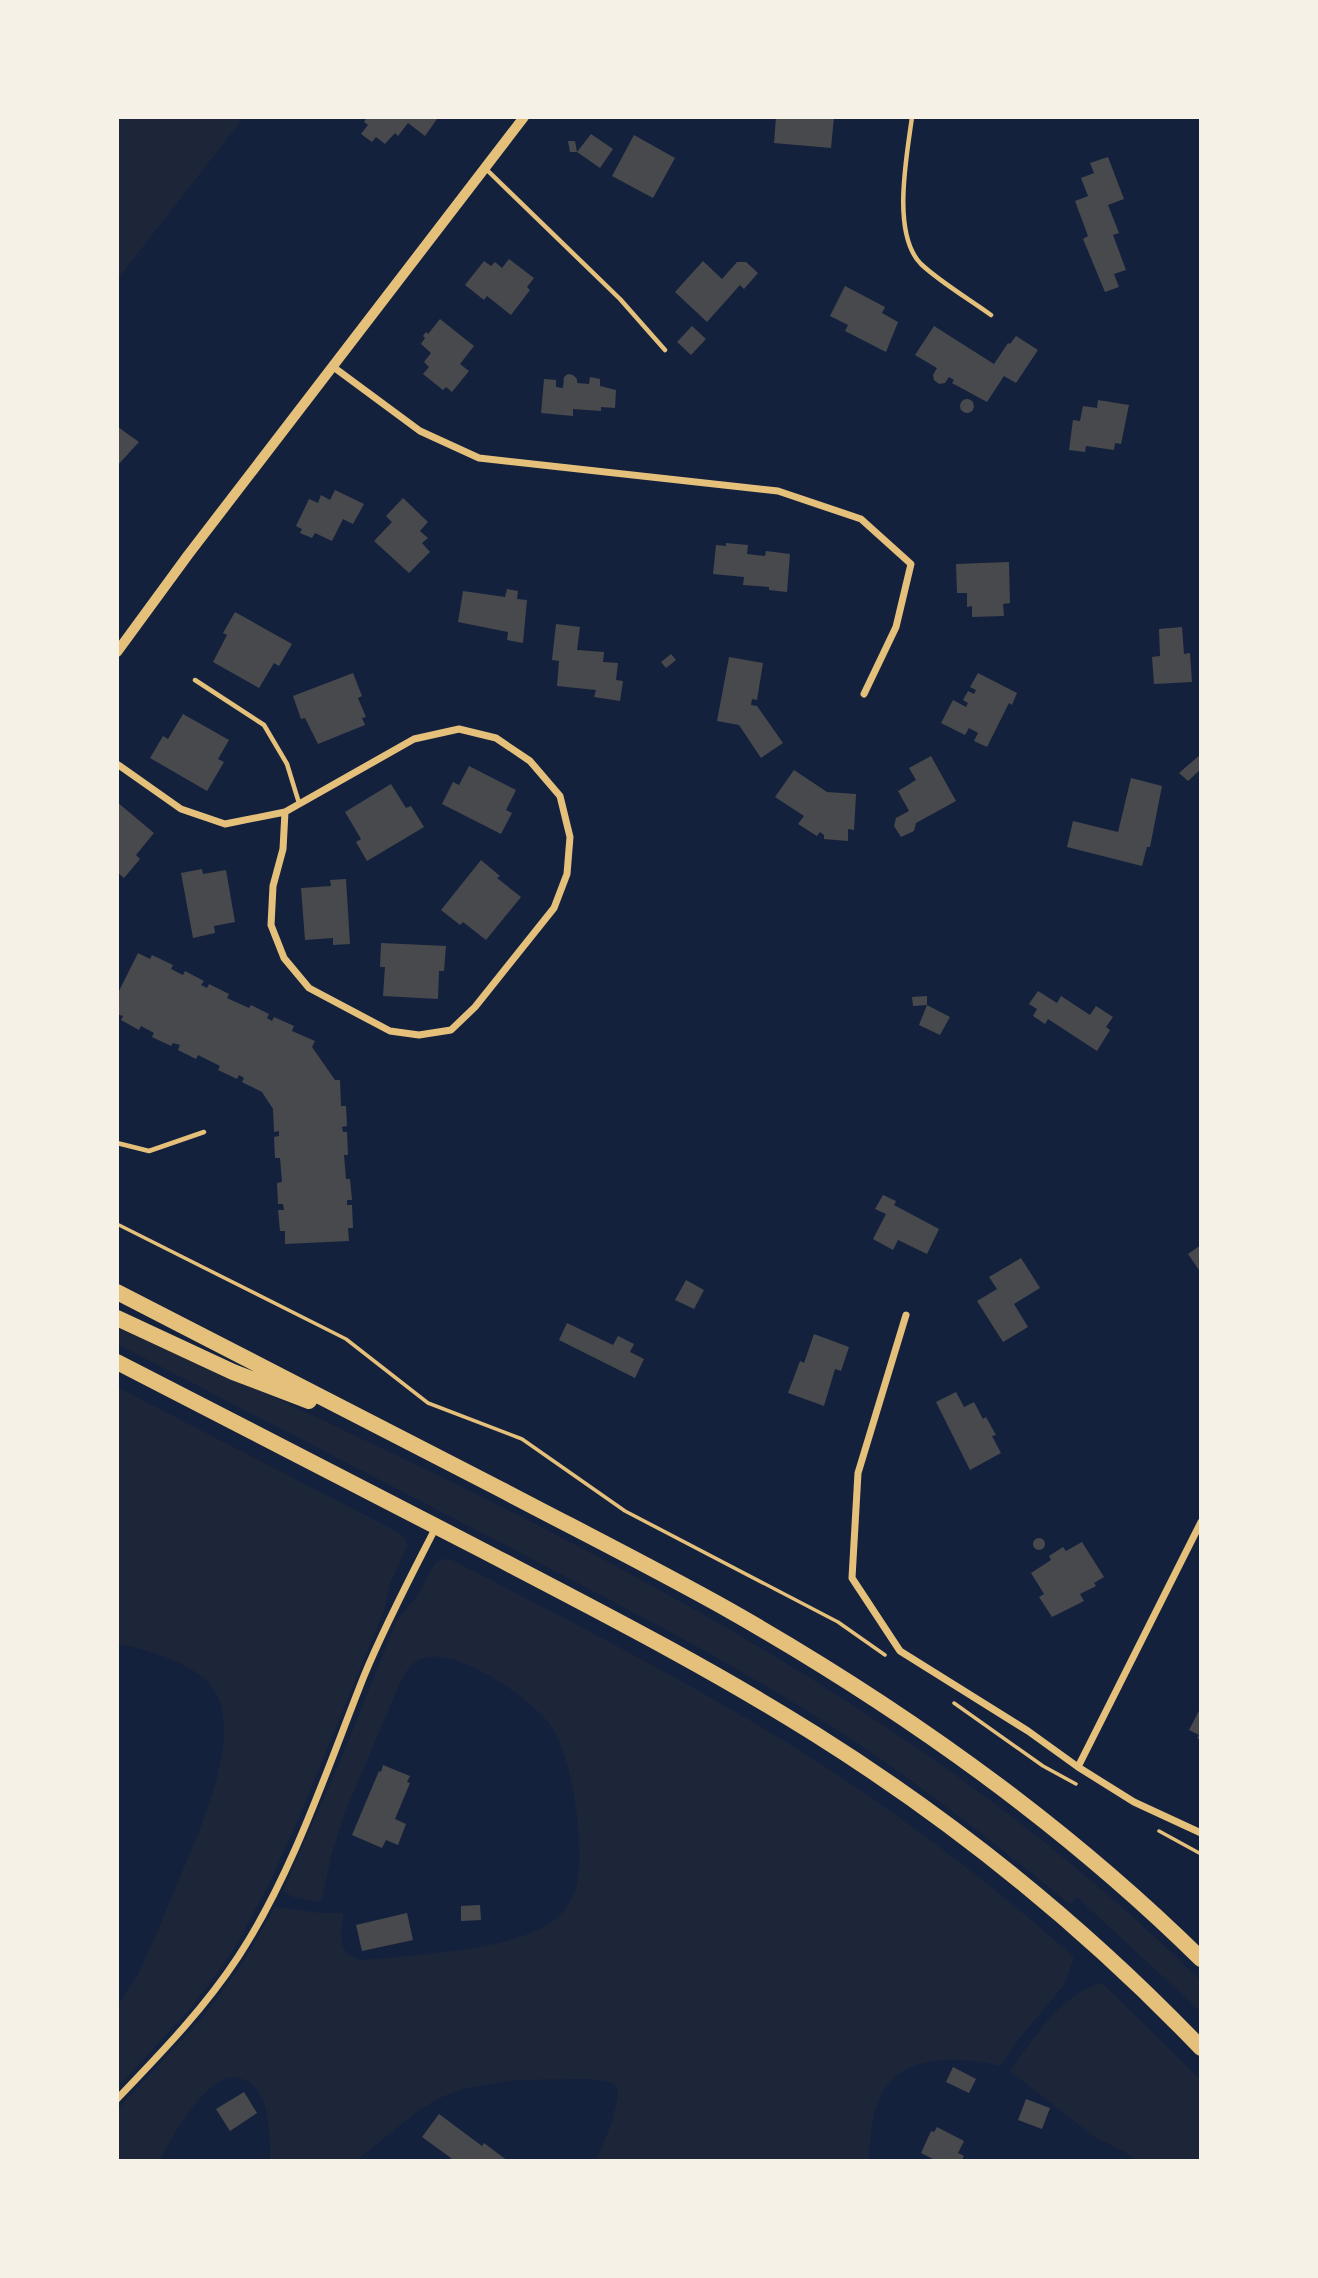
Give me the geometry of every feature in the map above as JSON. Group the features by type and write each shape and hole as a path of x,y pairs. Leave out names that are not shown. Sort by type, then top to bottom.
{"highway":[{"path":"117,1292 684,1586 849,1683 968,1763 1046,1822 1119,1883 1201,1959"},
{"path":"117,1318 233,1372 387,1431"},
{"path":"117,1362 692,1662 855,1760 969,1842 1044,1902 1112,1962 1201,2048"}],"street":[{"path":"117,652 187,555 524,117"},
{"path":"332,366 419,431 479,457 778,491 861,519 911,564 896,627 864,694"},
{"path":"117,764 181,809 225,824 285,812 414,739 459,729 496,738 530,761 560,796 570,837 567,874 554,908 475,1007 451,1030 419,1035 390,1031 309,988 284,958 271,925 273,886 283,849 285,812"},
{"path":"906,1315 858,1473 852,1578 900,1651 1028,1731 1134,1802 1201,1833"},
{"path":"1078,1767 1201,1522"},
{"path":"117,2099 209,1998 259,1921 318,1793 379,1640 436,1527"}],"lane":[{"path":"912,117 903,184 903,208 910,244 919,262 990,315"},
{"path":"485,168 612,290 665,349"},
{"path":"195,680 264,725 287,764 300,804"},
{"path":"117,1143 149,1151 204,1132"}],"path":[{"path":"117,1224 346,1339 428,1403 522,1439 625,1511 838,1622 895,1662"},
{"path":"952,1702 1043,1766 1079,1786"},
{"path":"1152,1827 1201,1854"}],"shaded area":[{"path":"117,117 244,117 117,280"},
{"path":"117,1324 405,1459 548,1530 688,1606 825,1687 957,1776 1083,1873 1201,1981 1201,2012 1077,1897 1070,1904 915,1784 820,1719 734,1667 646,1619 117,1344"},
{"path":"117,1387 398,1532 406,1540 407,1547 391,1581 384,1610 301,1813 269,1884 238,1942 188,2011 117,2088 118,2008 149,1950 206,1814 215,1786 224,1730 221,1707 212,1687 203,1678 169,1658 117,1643"},
{"path":"443,1559 452,1560 646,1662 802,1752 883,1806 962,1864 1074,1957 1064,1985 1000,2066 967,2060 933,2061 902,2072 890,2083 877,2104 868,2161 596,2161 612,2122 618,2095 617,2087 611,2082 588,2079 513,2080 463,2089 439,2098 419,2110 356,2161 270,2161 269,2126 264,2102 252,2084 232,2077 220,2081 199,2099 159,2161 117,2161 117,2110 204,2016 245,1960 275,1907 343,1913 341,1936 344,1949 348,1954 363,1960 433,1954 509,1940 549,1924 571,1901 578,1875 576,1807 566,1760 551,1726 527,1702 489,1675 448,1658 430,1657 415,1662 400,1683 345,1812 321,1902 293,1897 283,1891 340,1761 397,1620 418,1595 435,1563"},
{"path":"1102,1983 1201,2080 1201,2161 1136,2161 1125,2152 1093,2136 1010,2071 1038,2032 1062,2007 1074,1996"}],"building":[{"path":"367,117 437,119 425,136 408,123 398,136 395,133 385,144 376,137 372,142 361,134 368,125 364,122"},
{"path":"776,117 834,117 831,148 774,143"},
{"path":"591,134 613,149 600,168 577,152"},
{"path":"634,135 675,158 653,198 612,176"},
{"path":"568,141 575,141 577,152 570,152"},
{"path":"1108,157 1124,199 1108,205 1119,233 1113,235 1126,270 1114,274 1119,287 1105,292 1083,239 1088,236 1075,201 1088,196 1081,178 1094,173 1090,163"},
{"path":"509,259 534,278 527,287 530,290 511,315 487,296 484,300 465,285 484,261 491,266 495,262 502,268"},
{"path":"703,261 722,279 737,262 746,262 758,273 744,289 740,285 707,322 675,292"},
{"path":"845,286 885,307 882,313 898,322 886,352 845,331 848,325 830,316"},
{"path":"440,319 474,346 460,364 469,371 452,392 446,387 443,390 423,374 429,367 424,362 431,353 421,344 425,338 423,336 426,332 428,334"},
{"path":"692,326 706,339 691,355 677,342"},
{"path":"934,326 994,364 1016,336 1038,350 1016,383 1004,376 987,402 952,383 954,380 949,377 945,383 939,384 933,375 937,368 915,355"},
{"path":"568,374 577,379 577,383 589,384 590,377 600,379 600,386 616,390 615,408 601,407 601,411 573,409 573,416 541,413 544,379 556,380 556,387 563,388 564,377"},
{"path":"964,399 970,399 974,406 970,413 964,413 960,409 960,403"},
{"path":"1098,400 1129,405 1121,444 1115,443 1114,450 1086,446 1085,452 1069,450 1073,420 1080,421 1083,406 1097,408"},
{"path":"118,427 139,442 117,466 117,429"},
{"path":"335,490 364,504 353,524 343,519 332,541 315,533 312,538 300,533 302,529 296,526 309,499 318,503 321,495 330,500"},
{"path":"403,498 428,522 420,531 428,538 422,543 430,552 409,573 374,541 392,522 386,516"},
{"path":"726,543 748,545 747,554 765,556 766,551 790,554 787,592 769,590 769,587 743,585 744,577 713,574 716,545 726,546"},
{"path":"1009,562 1010,603 1003,604 1004,616 972,617 972,606 967,607 967,593 957,593 956,564"},
{"path":"507,589 518,591 517,599 527,600 523,643 507,640 508,632 458,622 463,591 505,597"},
{"path":"235,612 292,644 279,666 274,663 259,688 213,662 227,635 223,633"},
{"path":"556,624 580,627 577,650 604,652 603,662 618,663 616,680 623,681 620,701 594,697 596,690 557,686 559,661 552,660"},
{"path":"1182,627 1184,654 1190,653 1192,682 1154,684 1152,657 1160,656 1159,629"},
{"path":"671,654 676,660 666,668 661,662"},
{"path":"729,657 763,663 757,700 752,699 751,705 757,706 783,743 761,758 739,725 717,721"},
{"path":"353,673 362,696 358,698 366,717 362,718 365,725 318,744 305,718 301,719 293,696"},
{"path":"978,673 1017,693 1012,705 1009,703 987,747 974,741 978,733 969,728 965,735 941,723 953,700 966,707 968,703 963,700 968,691 974,694 976,690 970,687"},
{"path":"183,714 229,740 218,759 224,762 207,791 150,758 163,736 168,739"},
{"path":"1201,754 1201,769 1188,781 1179,773"},
{"path":"931,756 956,801 916,823 914,831 901,837 894,826 896,818 909,811 898,791 916,780 909,768"},
{"path":"469,766 516,790 506,810 512,813 501,834 442,804 453,782 459,785"},
{"path":"794,770 827,792 856,794 854,830 848,829 848,841 824,839 820,832 817,836 798,824 804,816 775,797"},
{"path":"1131,778 1162,786 1150,847 1147,847 1142,866 1067,847 1073,821 1118,832"},
{"path":"391,784 406,808 411,806 424,827 367,861 356,842 361,839 345,812"},
{"path":"117,802 154,833 136,855 140,859 124,878 117,872"},
{"path":"481,860 500,876 497,878 521,897 486,940 463,922 460,925 441,910"},
{"path":"202,869 203,874 226,870 235,922 214,926 215,933 193,938 181,873"},
{"path":"346,879 350,944 333,945 333,938 305,940 301,888 331,886 330,880"},
{"path":"381,943 446,946 444,971 439,971 438,999 383,996 385,967 380,967"},
{"path":"138,953 150,959 152,955 173,965 171,969 183,975 185,971 204,981 201,985 207,988 209,984 229,994 227,998 269,1014 267,1018 272,1021 274,1017 294,1026 292,1031 315,1041 312,1047 335,1080 340,1080 341,1106 346,1106 347,1126 342,1127 343,1132 347,1132 348,1155 344,1155 346,1179 350,1179 352,1200 347,1200 347,1205 352,1205 353,1228 348,1228 349,1241 285,1244 285,1231 280,1231 278,1210 284,1210 283,1204 278,1204 277,1183 282,1182 280,1158 275,1158 274,1137 279,1136 279,1131 274,1132 273,1109 262,1092 242,1082 244,1078 239,1075 237,1079 218,1070 220,1066 198,1055 196,1059 178,1050 180,1045 173,1043 171,1046 152,1037 154,1033 141,1026 139,1030 121,1020 123,1016 117,1014 117,995"},
{"path":"1038,991 1057,1003 1061,996 1090,1015 1096,1006 1113,1017 1106,1027 1110,1030 1097,1051 1048,1019 1045,1024 1033,1016 1037,1009 1029,1004"},
{"path":"927,996 927,1005 913,1006 912,997"},
{"path":"927,1005 950,1017 940,1035 919,1025"},
{"path":"883,1195 896,1201 894,1205 939,1229 927,1254 898,1240 893,1250 873,1239 886,1214 875,1209"},
{"path":"1201,1245 1201,1273 1188,1254"},
{"path":"1021,1258 1040,1288 1014,1304 1028,1327 1003,1342 977,1301 997,1289 989,1277"},
{"path":"686,1280 704,1290 694,1309 675,1300"},
{"path":"567,1323 613,1345 618,1336 634,1344 630,1352 644,1359 635,1378 559,1340"},
{"path":"814,1334 849,1347 841,1371 835,1369 824,1406 788,1393 800,1361 804,1363"},
{"path":"956,1392 964,1407 974,1402 983,1419 986,1417 996,1435 992,1436 1001,1453 970,1470 936,1402"},
{"path":"1039,1538 1045,1544 1039,1550 1033,1544"},
{"path":"1082,1542 1104,1577 1094,1583 1096,1586 1080,1594 1084,1601 1052,1617 1039,1597 1044,1594 1031,1573 1051,1560 1049,1556 1063,1547 1066,1551"},
{"path":"1201,1707 1201,1740 1197,1738 1199,1735 1189,1730"},
{"path":"383,1765 410,1776 407,1782 410,1783 395,1819 406,1824 398,1845 386,1840 382,1848 352,1835"},
{"path":"480,1905 481,1920 461,1921 461,1906"},
{"path":"407,1913 413,1940 362,1951 356,1925"},
{"path":"953,2067 976,2079 969,2093 946,2082"},
{"path":"244,2092 257,2113 230,2131 216,2109"},
{"path":"1026,2099 1050,2108 1042,2129 1018,2120"},
{"path":"439,2114 482,2146 484,2143 508,2161 450,2161 451,2158 422,2137"},
{"path":"937,2127 964,2141 958,2153 964,2156 961,2161 937,2161 921,2153 931,2131 934,2132"}]}
